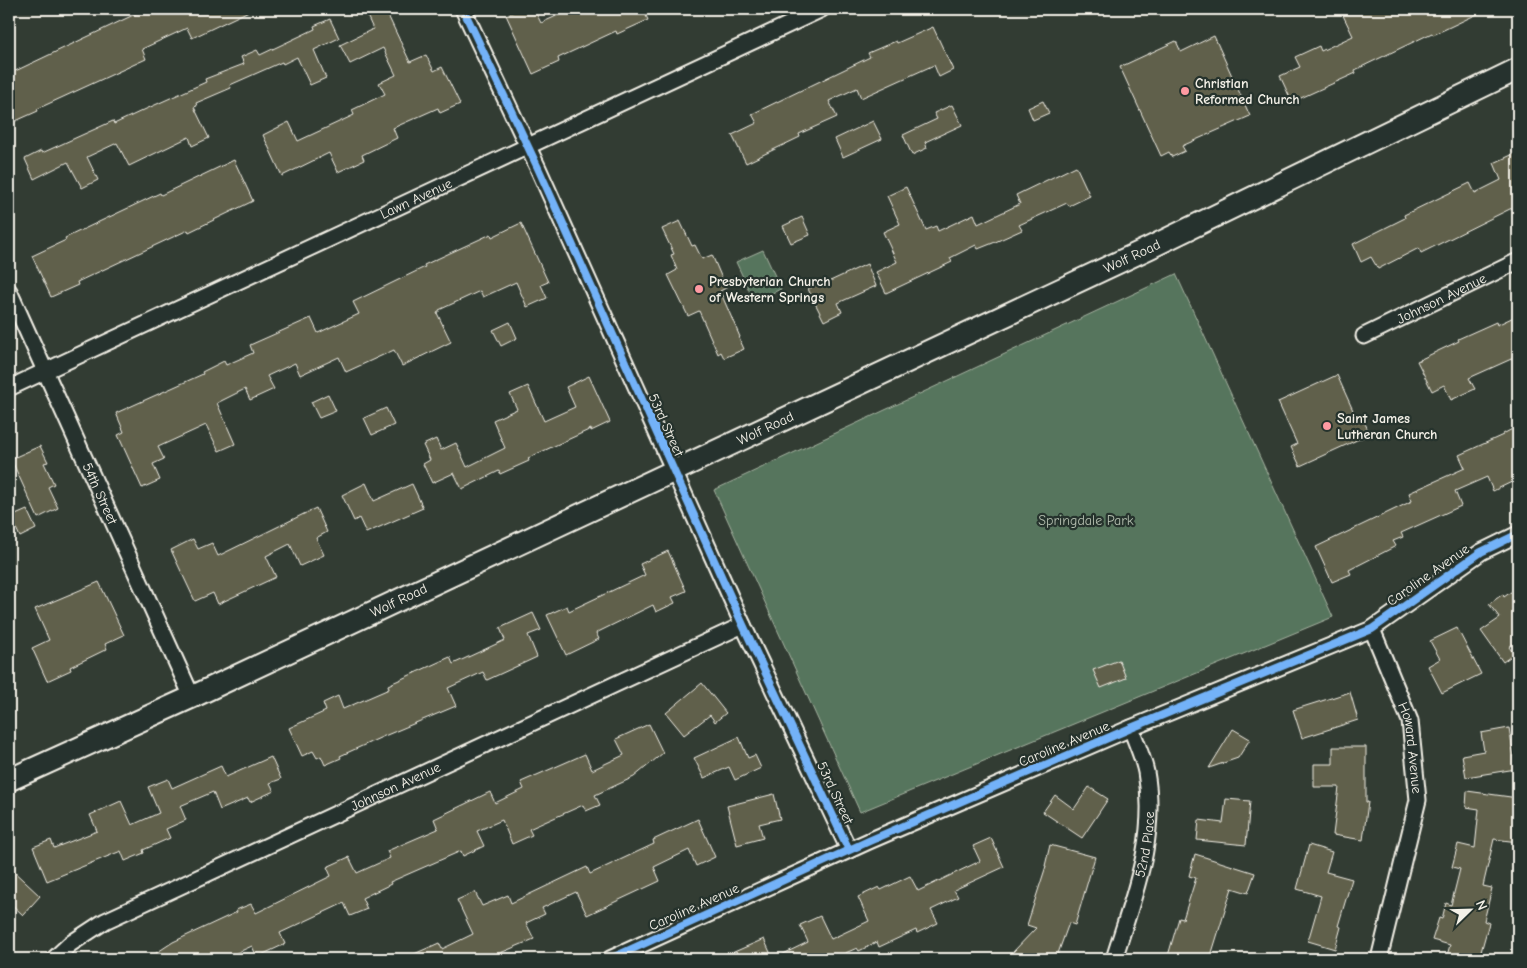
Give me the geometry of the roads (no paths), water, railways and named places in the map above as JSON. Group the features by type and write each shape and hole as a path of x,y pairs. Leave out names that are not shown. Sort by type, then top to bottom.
{"main road":[{"name":"Wolf Road","path":"9,780 192,697 1156,244 1518,68"}],"street":[{"name":"53rd Street","path":"463,9 528,146 743,625 849,850"},
{"name":"Lawn Avenue","path":"9,388 822,9"},
{"name":"Johnson Avenue","path":"1364,336 1518,262"},
{"name":"54th Street","path":"9,291 192,697"},
{"name":"Caroline Avenue","path":"610,959 849,850 1131,728 1372,629 1482,552 1518,534"},
{"name":"Johnson Avenue","path":"54,959 70,944 105,921 743,625"},
{"name":"Howard Avenue","path":"1372,629 1410,721 1418,800 1379,959"},
{"name":"52nd Place","path":"1114,959 1140,875 1148,838 1150,806 1145,770 1131,728"}],"place":[{"name":"Christian Reformed Church","path":"1185,91"},
{"name":"Presbyterian Church of Western Springs","path":"699,289"},
{"name":"Saint James Lutheran Church","path":"1327,426"}],"park label":[{"name":"Springdale Park","path":"1086,520"}]}
